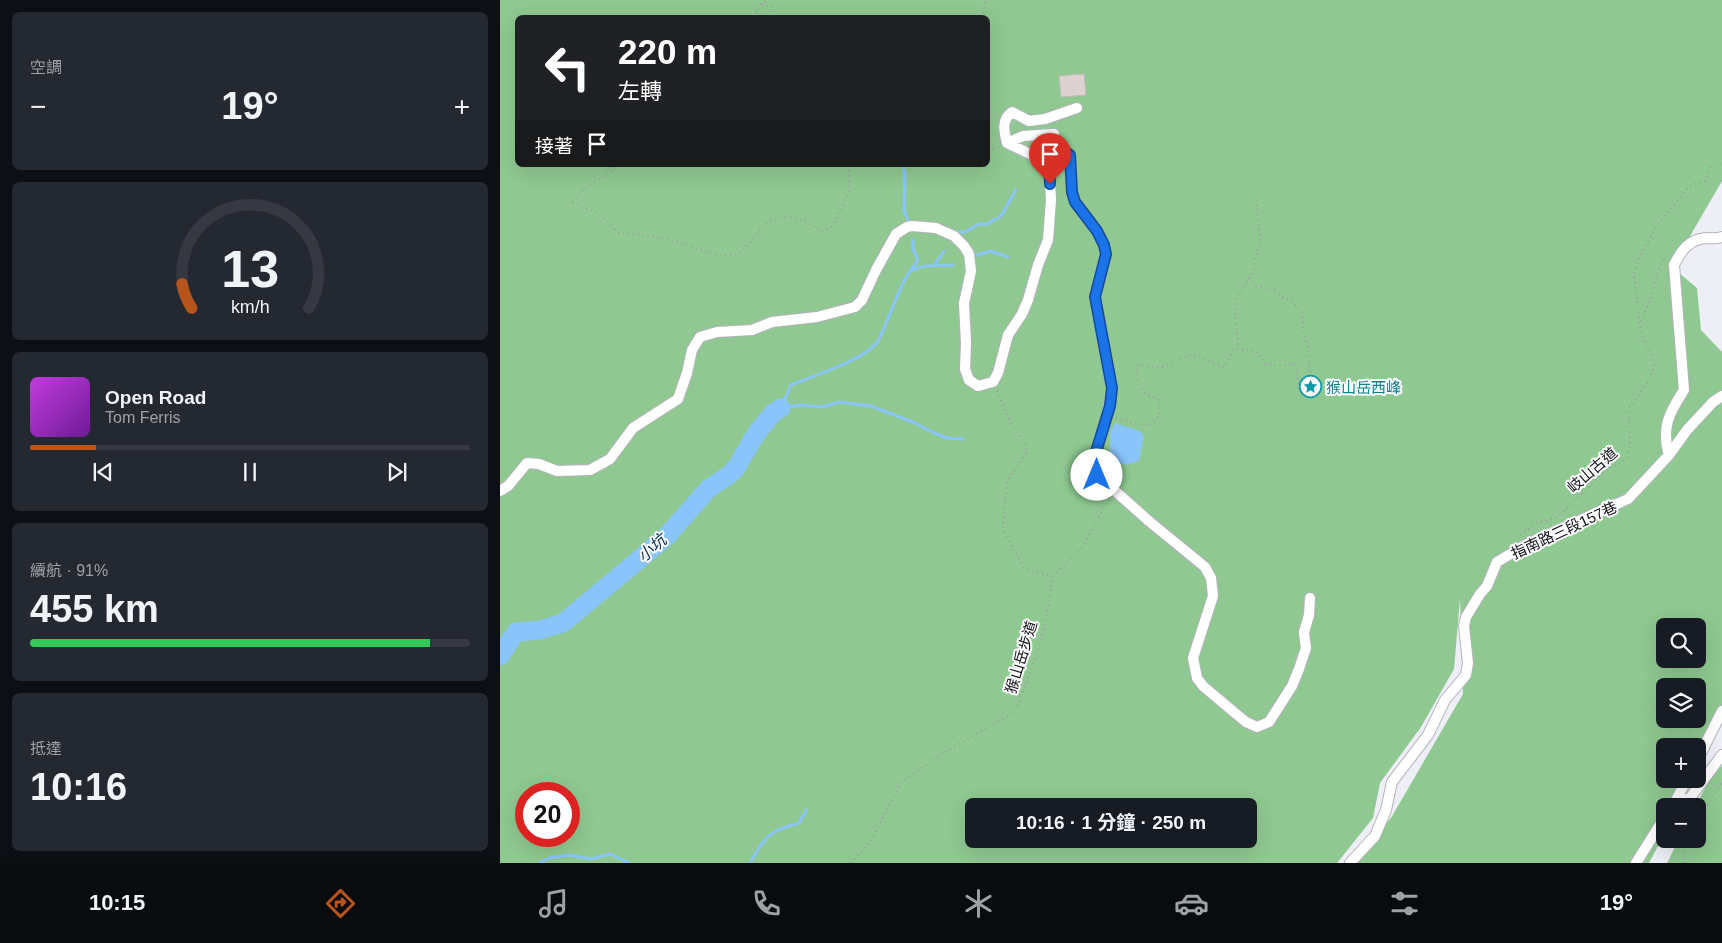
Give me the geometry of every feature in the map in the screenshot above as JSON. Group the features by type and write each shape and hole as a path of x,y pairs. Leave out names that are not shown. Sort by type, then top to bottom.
{"street":[{"path":"1049,163 1007,143 1003,129 1007,116 1012,112 1029,121 1045,120 1077,108"},
{"path":"1007,143 1023,136 1054,134"},
{"path":"500,491 508,486 526,463 539,464 557,471 590,470 610,459 632,428 678,399 687,373 692,350 700,337 717,332 752,330 772,322 817,317 855,307 862,300 896,234 907,227 936,228 954,236 964,246 971,265 964,303 965,370 969,380 978,386 993,382 998,372 1008,335 1022,314 1028,300 1038,264 1048,240 1051,200 1049,163 1054,151 1064,151 1070,155 1072,192 1075,202 1097,231 1106,254 1095,297 1112,388 1096,452 1096,470 1100,479 1195,558 1205,567 1212,578 1213,596 1193,658 1197,678 1203,686 1246,722 1257,727 1269,722 1292,686 1306,648 1304,632 1309,615 1310,598"},
{"path":"1670,455 1665,441 1666,423 1674,404 1684,390 1684,368 1677,320 1674,265 1681,252 1689,244 1704,238 1722,237"},
{"name":"指南路三段157巷","path":"1350,863 1375,836 1386,810 1392,782 1428,735 1445,700 1466,675 1468,664 1464,626 1466,617 1487,586 1497,562 1527,544 1628,499 1670,455 1687,430 1713,402 1722,396"},
{"path":"1706,743 1722,711"},
{"path":"1690,798 1722,754"},
{"path":"1636,863 1656,831"}],"path":[{"path":"755,15 760,5 767,0"},
{"path":"983,15 986,0"},
{"path":"762,4 772,7 775,15"},
{"name":"岐山古道","path":"1517,538 1537,524 1558,517 1609,467 1620,464 1627,457 1630,443 1630,408 1650,379 1654,365 1641,336 1634,274 1637,261 1658,224 1686,190 1694,184 1705,181 1711,167 1722,163"},
{"path":"617,167 582,190 573,202 593,210 609,222 617,232 670,240 724,257 745,251 766,225 790,216 808,222 822,231 829,228 833,224 849,191 850,167"},
{"path":"1238,348 1238,333 1234,311 1239,294 1252,275 1260,240 1256,197"},
{"path":"1640,322 1650,301 1659,267 1671,249"},
{"path":"1238,348 1258,352 1265,364 1279,366 1293,363 1296,369 1299,392 1309,387 1309,350 1302,329 1302,312 1290,300 1277,292 1264,287 1257,287 1249,278"},
{"path":"1106,417 1148,426 1159,416 1160,400 1146,394 1136,378 1135,371 1138,365 1160,368 1194,355 1224,367 1232,353 1238,348"},
{"path":"993,382 1012,425 1025,444 1027,452 1007,481 1003,530 1024,568 1052,577 1085,543 1104,507 1117,493"},
{"name":"猴山岳步道","path":"851,863 869,844 901,782 937,757 1010,715 1019,702 1041,639 1052,577"},
{"path":"1706,808 1710,798 1722,783"},
{"path":"1684,863 1685,848"}],"green space":[{"path":"500,0 1722,0 1722,181 1672,267 1697,288 1701,330 1722,352 1722,721 1706,753 1706,738 1656,738 1656,788 1688,788 1682,798 1656,798 1657,848 1649,863 1350,863 1391,818 1463,694 1460,599 1454,669 1421,727 1380,783 1373,818 1337,863 500,863"},
{"path":"1722,766 1722,863 1667,863 1674,848 1706,848 1706,798 1700,798 1711,776"}],"water":[{"path":"1115,423 1140,431 1144,436 1139,461 1126,465 1110,460 1110,433"}],"building":[{"path":"1084,74 1086,95 1061,97 1059,76"}],"waterway":[{"path":"903,167 905,173 904,211 909,222"},
{"path":"955,232 965,232 979,224 987,224 1001,216 1016,190"},
{"path":"910,271 918,260 913,249 913,240"},
{"path":"935,264 944,251"},
{"path":"974,256 990,251 1008,257"},
{"path":"781,408 791,385 852,360 873,346 879,339 909,272 926,266 953,265"},
{"path":"781,408 801,405 821,407 840,402 871,406 947,438 963,439"},
{"name":"小坑","path":"500,656 516,632 540,630 563,623 666,537 709,488 736,468 756,434 773,413 781,408"},
{"path":"750,863 760,846 769,836 774,832 799,823 807,809"},
{"path":"540,863 549,858 570,855 591,859 610,854 629,863"}],"place":[{"name":"猴山岳西峰","path":"1310,387"}],"route":[{"path":"1050,184 1049,163 1054,151 1064,151 1070,155 1072,192 1075,202 1097,231 1106,254 1095,297 1112,388 1110,406 1096,452 1097,475"}]}
